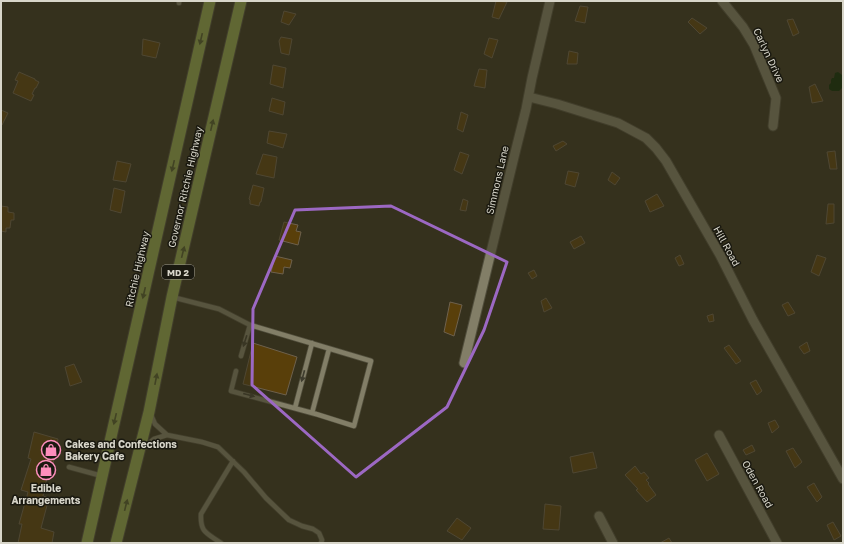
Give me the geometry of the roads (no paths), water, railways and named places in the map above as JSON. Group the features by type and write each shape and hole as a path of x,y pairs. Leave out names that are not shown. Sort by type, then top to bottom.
{"highway":[{"name":"Ritchie Highway","path":"86,543 210,1"},
{"name":"Governor Ritchie Highway","path":"116,543 149,412 172,297 241,1"}],"street":[{"name":"Simmons Lane","path":"464,363 529,97 550,1"},
{"name":"Carlyn Drive","path":"722,1 743,27 754,45 776,98 773,126"},
{"name":"Hill Road","path":"529,97 558,104 618,123 646,138 656,148 666,161 716,248 753,320 843,478"},
{"name":"Oden Road","path":"719,435 777,543"},
{"path":"599,516 613,543"}],"lane":[{"path":"172,297 219,309 250,325 371,361 354,426 314,413 231,390 236,371"},
{"path":"241,356 250,325"},
{"path":"295,408 312,344"},
{"path":"314,413 329,349"},
{"path":"149,412 155,424 167,435 202,442 218,447 289,520 313,529 319,533 322,540 321,543"},
{"path":"139,451 154,440 167,435"},
{"path":"221,543 202,528 201,514 233,461"},
{"path":"69,467 102,476"}],"place":[{"name":"Cakes and Confections Bakery Cafe","path":"51,450"},
{"name":"Edible Arrangements","path":"46,470"}]}
